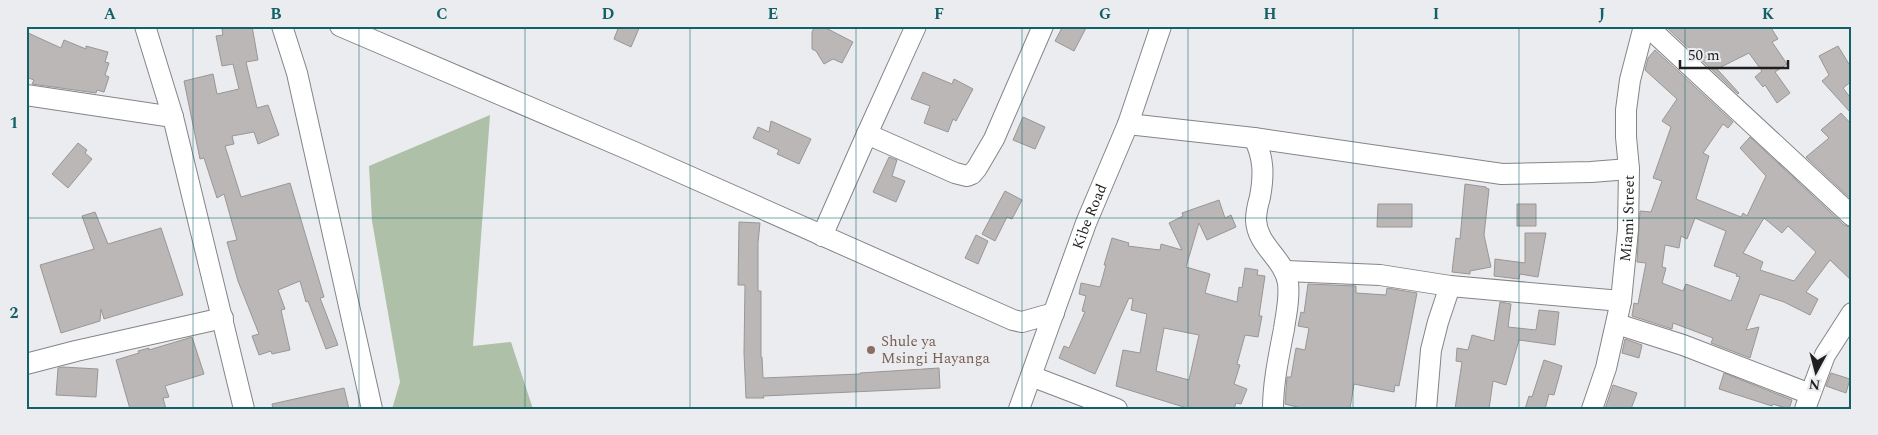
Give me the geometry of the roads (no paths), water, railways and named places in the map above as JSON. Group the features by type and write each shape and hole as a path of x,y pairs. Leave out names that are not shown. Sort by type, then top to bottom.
{"street":[{"path":"145,26 173,117 244,409"},
{"path":"282,26 297,73 372,409"},
{"path":"340,26 632,151 1017,322 1054,313"},
{"path":"822,236 916,26"},
{"path":"867,134 954,173 967,176 972,174 994,139 1043,26"},
{"name":"Kibe Road","path":"1020,409 1086,223 1128,124 1161,26"},
{"name":"Miami Street","path":"1592,409 1606,368 1622,301 1628,230 1629,169 1626,110 1630,80 1644,26"},
{"path":"1647,26 1852,216"},
{"path":"26,96 173,117"},
{"path":"1128,124 1254,138 1502,174 1629,169"},
{"path":"1254,138 1261,151 1262,169 1261,190 1256,218 1257,227 1265,245 1286,271 1288,285 1288,304 1274,383 1274,409"},
{"path":"1286,271 1380,275 1450,286 1622,301"},
{"path":"1426,409 1431,350 1450,286"},
{"path":"1617,324 1683,345 1808,402 1825,355 1852,313"},
{"path":"26,364 76,350 223,318"},
{"path":"1031,376 1117,409"}],"waterway":[{"path":"1850,409 1852,405"}],"place":[{"name":"Shule ya Msingi Hayanga","path":"871,350"}]}
